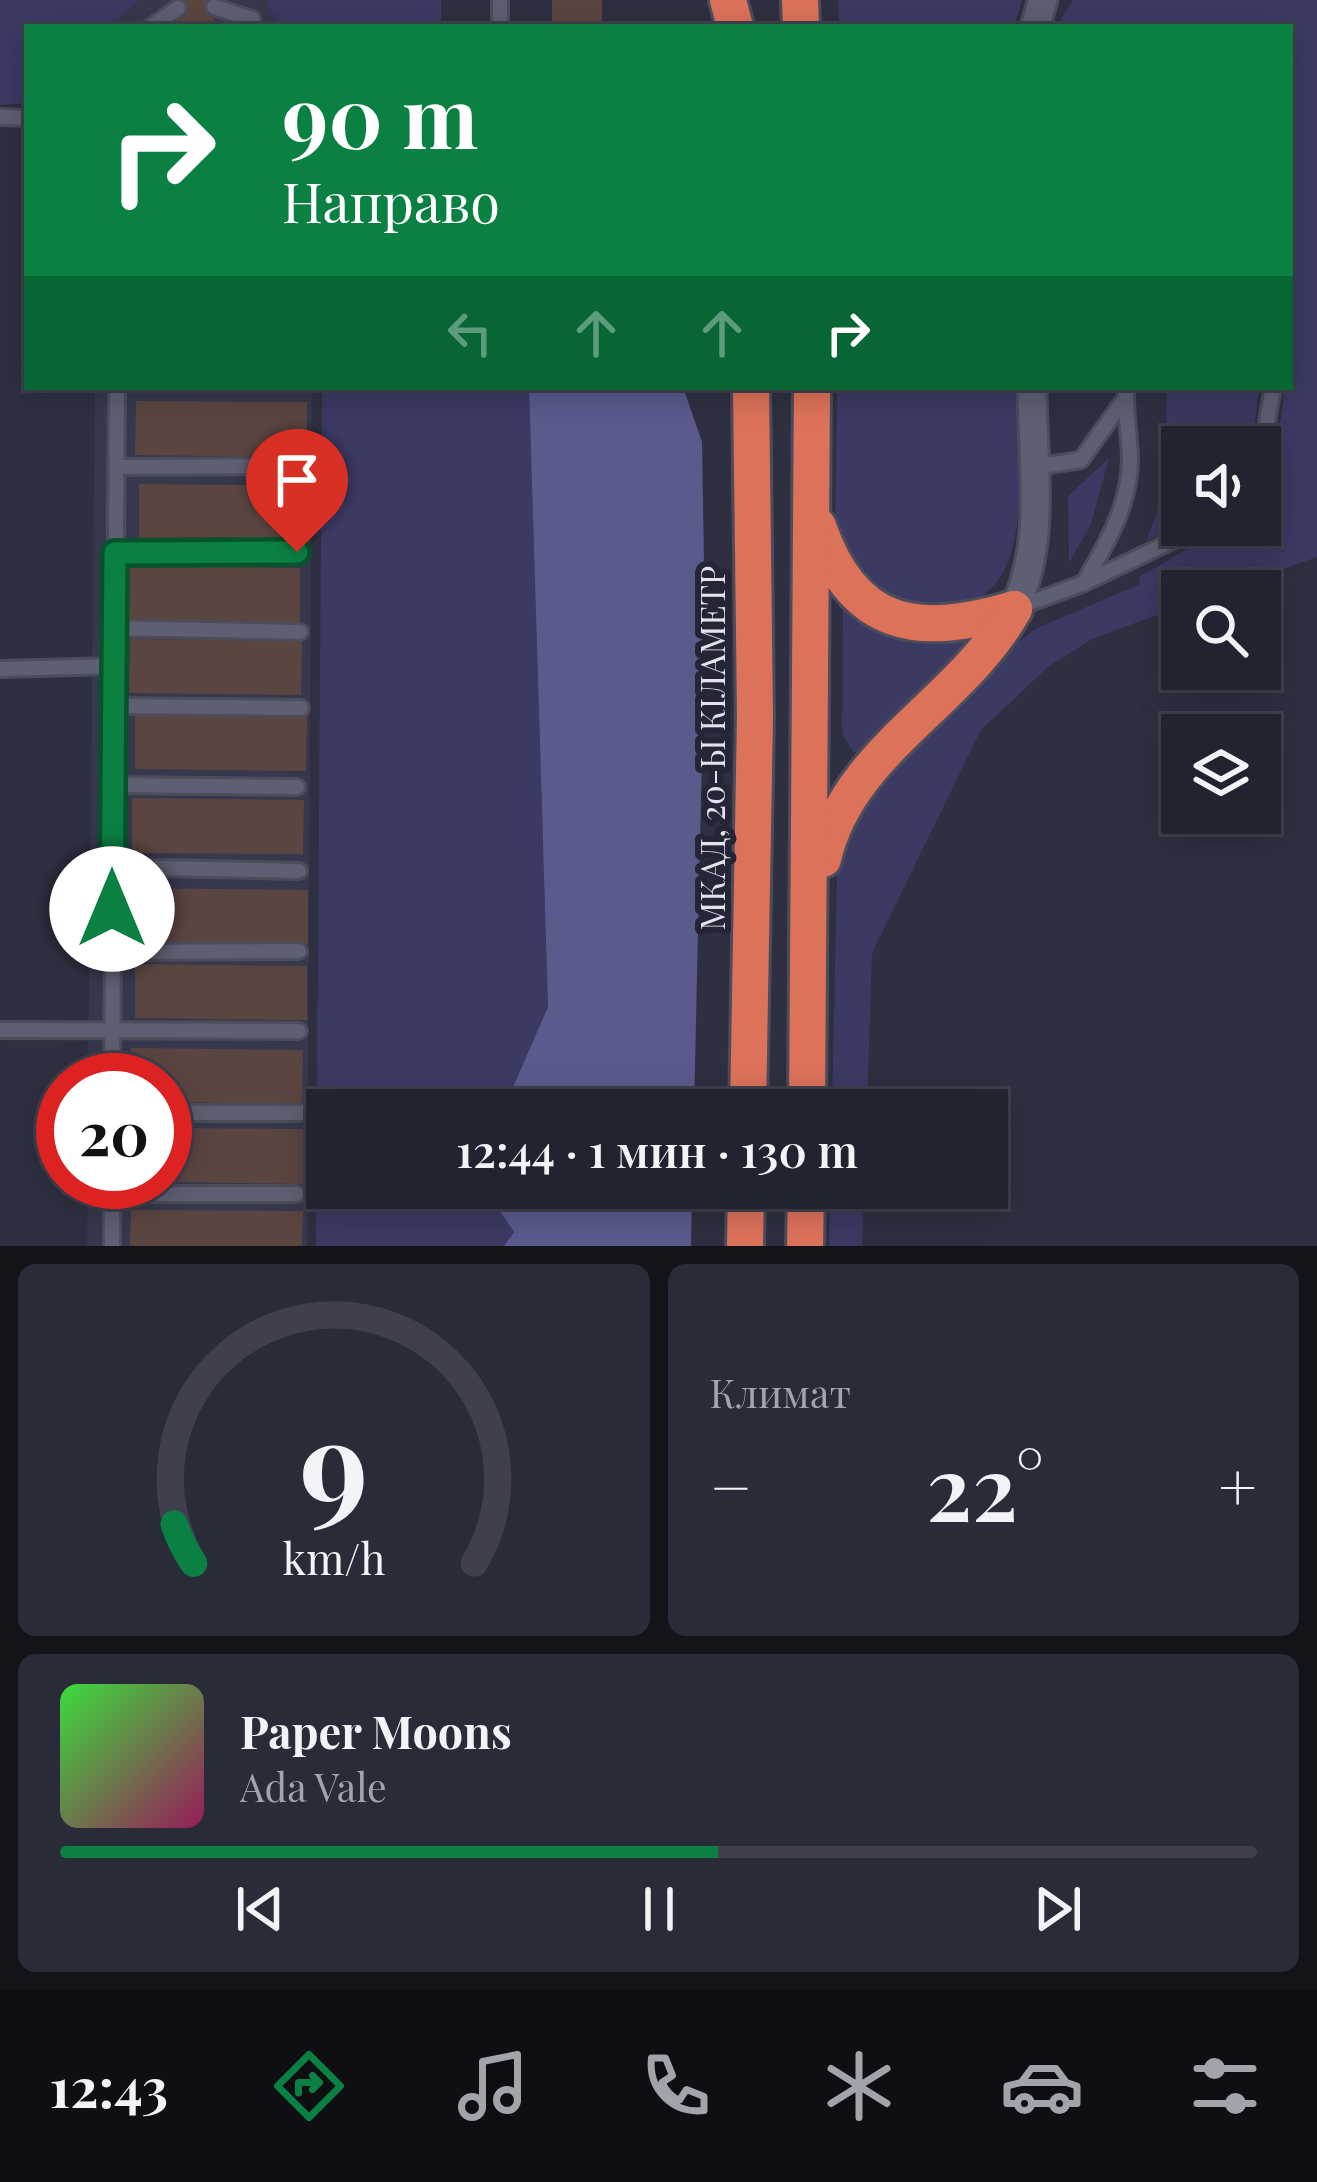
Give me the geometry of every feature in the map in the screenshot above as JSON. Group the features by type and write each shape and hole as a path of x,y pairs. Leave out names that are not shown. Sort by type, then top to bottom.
{"highway":[{"name":"МКАД, 20-Ы КІЛАМЕТР","path":"748,1089 755,716 751,390"},
{"path":"807,1089 812,390"},
{"path":"809,499 841,581 892,616 940,628 1014,609"},
{"path":"810,916 832,817 861,776 994,645 1014,609"},
{"path":"745,1246 746,1209"},
{"path":"805,1246 806,1209"}],"street":[{"path":"1014,609 1024,590 1033,536 1032,390"}],"lane":[{"path":"214,7 253,19 252,24"},
{"path":"155,24 178,8"},
{"path":"112,1053 118,390"},
{"path":"1032,453 1048,465 1081,460 1125,390"},
{"path":"1084,583 1124,504 1130,461 1126,390"},
{"path":"1266,426 1272,390"},
{"path":"116,467 300,466"},
{"path":"1014,609 1162,546"},
{"path":"115,553 297,552"},
{"path":"114,628 300,632"},
{"path":"0,669 113,666"},
{"path":"113,706 301,708"},
{"path":"113,785 297,787"},
{"path":"113,867 299,871"},
{"path":"112,952 299,951"},
{"path":"0,1030 299,1031"},
{"path":"192,1113 301,1112"},
{"path":"192,1191 296,1194"},
{"path":"112,1209 112,1246"}],"shaded area":[{"path":"0,0 139,0 113,24 24,24 24,103 0,105"},
{"path":"139,0 266,0 277,24 113,24"},
{"path":"266,0 441,0 441,24 277,24"},
{"path":"838,0 1022,0 1015,24 839,24"},
{"path":"1073,0 1317,0 1317,557 1281,570 1161,570 1161,614 1092,639 1048,667 981,730 872,953 868,1089 832,1089 837,873 841,847 863,797 995,659 1035,629 1140,584 1139,577 1193,546 1281,546 1279,426 1284,390 1293,390 1293,24 1058,24"},
{"path":"95,390 312,390 307,1246 87,1246 88,1209 192,1209 192,1053 88,1053"},
{"path":"322,390 529,390 548,1008 512,1089 317,1089"},
{"path":"529,390 684,390 702,442 705,623 694,1089 512,1089 548,1007"},
{"path":"837,390 1015,390 1017,522 1010,555 997,582 975,601 943,609 907,606 881,594 835,548"},
{"path":"1167,390 1259,390 1254,426 1166,426"},
{"path":"1109,458 1091,524 1069,563 1068,496"},
{"path":"1161,500 1161,534 1146,541"},
{"path":"843,600 875,628 908,642 944,644 985,636 874,752 853,752 842,733"},
{"path":"316,1209 498,1209 514,1232 504,1246 316,1246"},
{"path":"498,1209 692,1209 691,1246 504,1246 514,1232"},
{"path":"830,1209 863,1209 862,1246 829,1246"}],"building":[{"path":"178,0 214,0 214,24 177,24"},
{"path":"552,0 602,0 602,24 552,24"},
{"path":"136,401 307,402 307,457 135,455"},
{"path":"139,484 311,486 310,540 139,538"},
{"path":"129,566 300,568 300,622 128,621"},
{"path":"130,639 302,641 301,695 129,693"},
{"path":"135,715 307,716 306,771 135,769"},
{"path":"132,798 304,800 303,854 132,853"},
{"path":"137,888 308,890 308,944 136,942"},
{"path":"135,964 307,966 307,1020 135,1018"},
{"path":"131,1048 303,1050 302,1104 192,1102 192,1053 131,1053"},
{"path":"192,1128 306,1129 306,1184 192,1182"},
{"path":"131,1210 303,1211 302,1246 130,1246"}],"route":[{"path":"112,909 115,553 297,552"}]}
